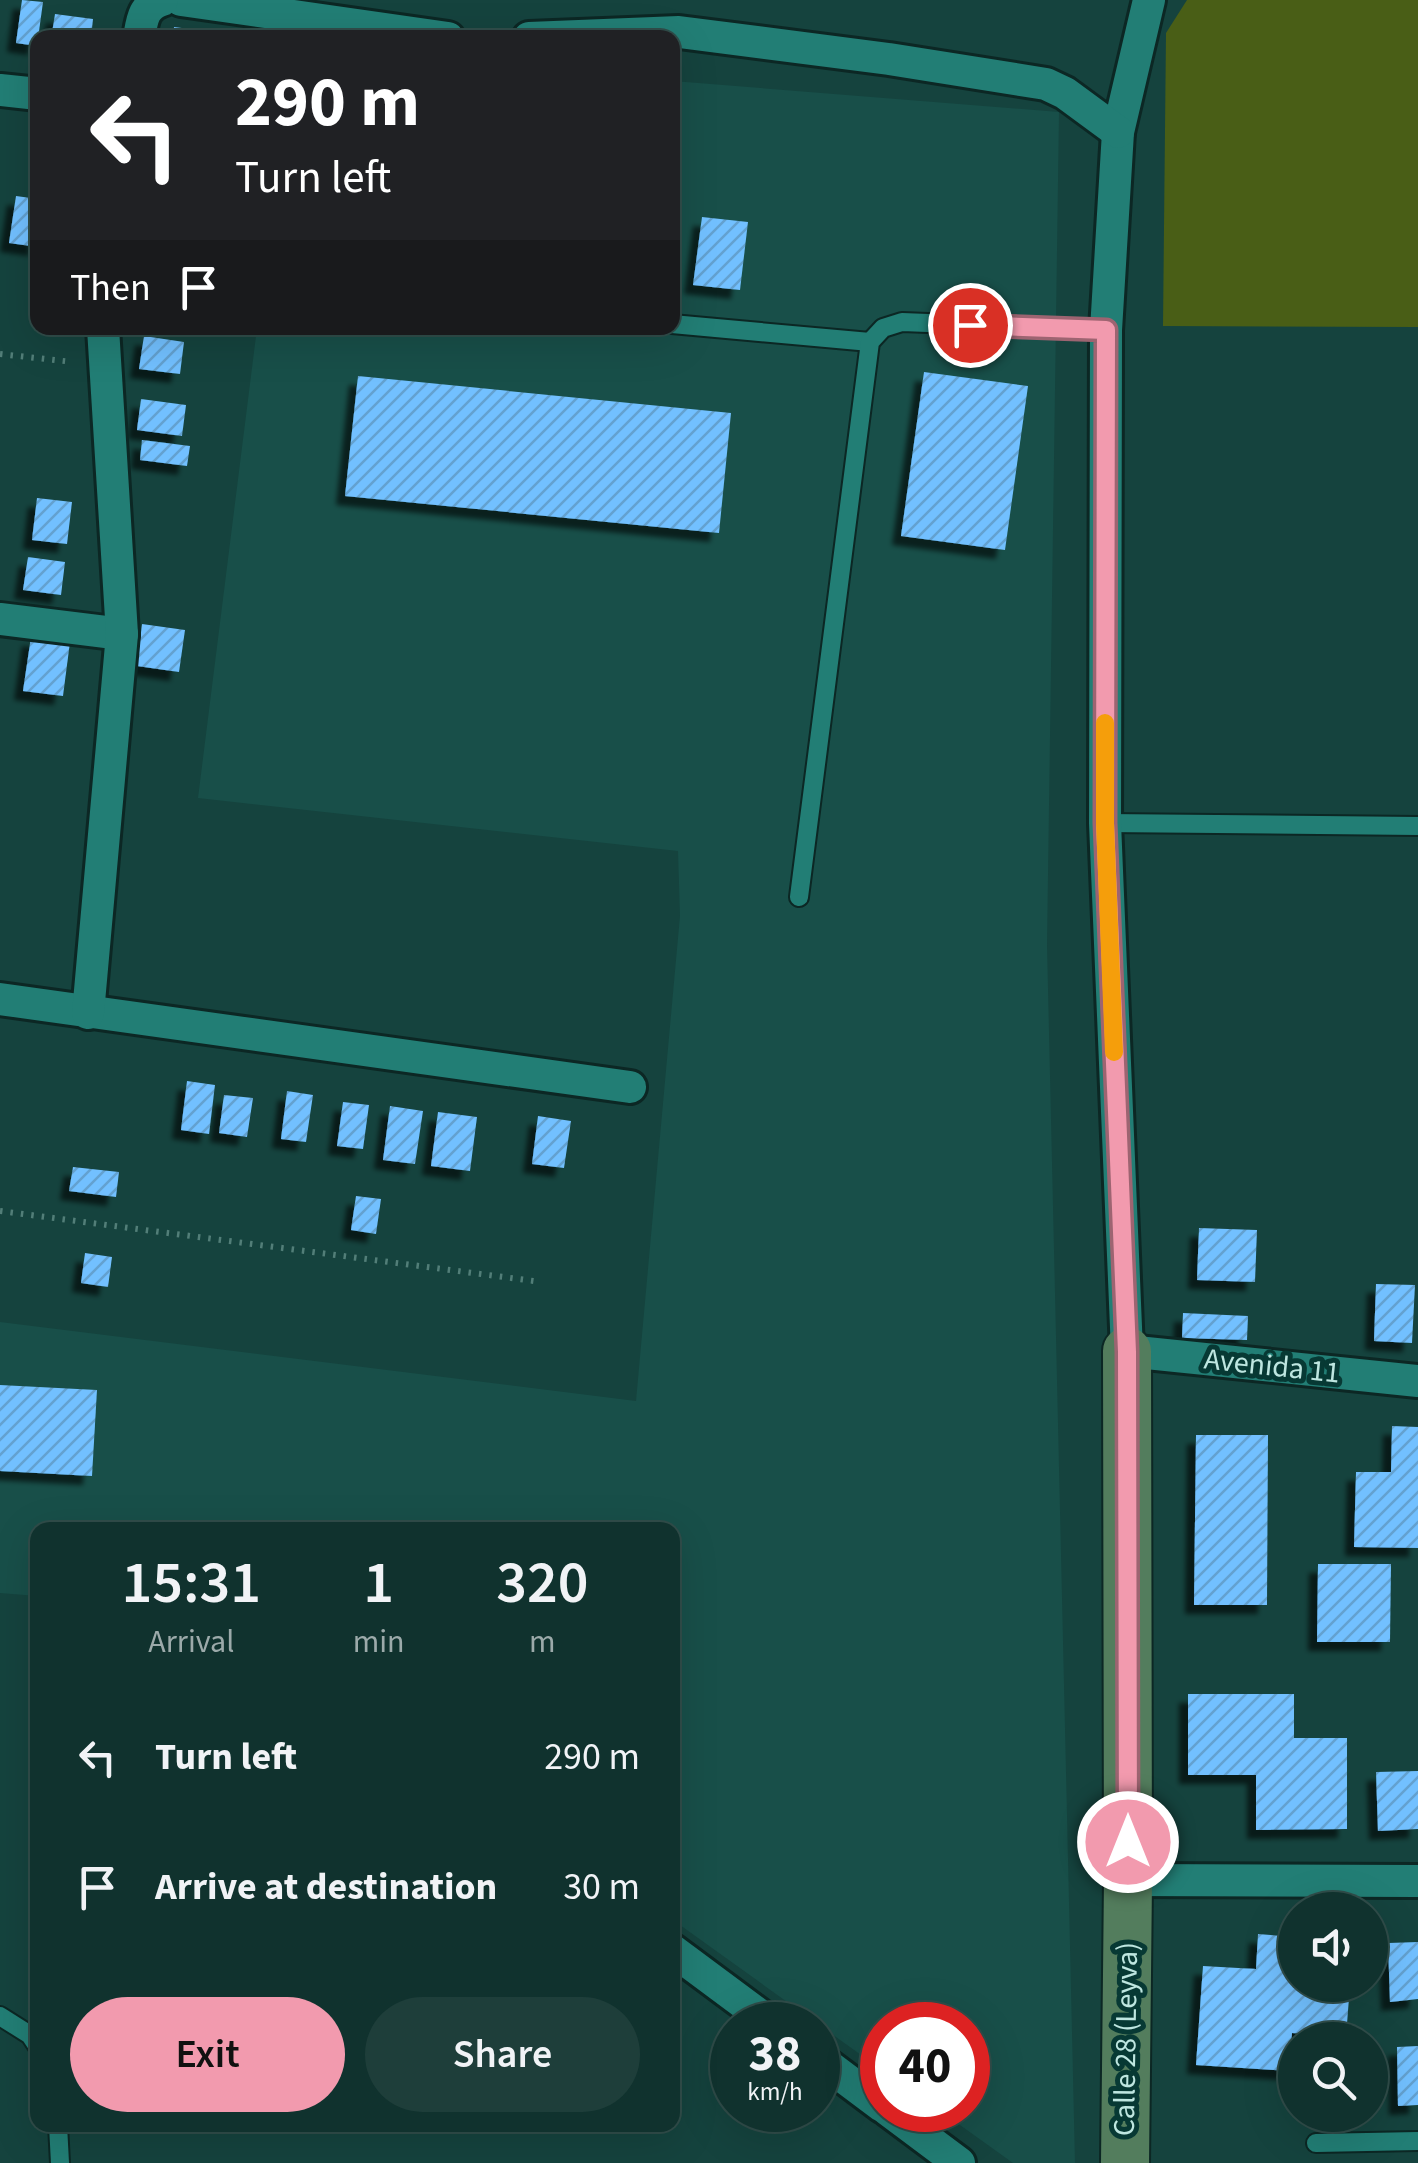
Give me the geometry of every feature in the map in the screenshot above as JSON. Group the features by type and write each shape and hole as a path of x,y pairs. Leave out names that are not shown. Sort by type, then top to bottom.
{"street":[{"path":"140,30 143,13 152,3 162,0"},
{"path":"181,0 392,30"},
{"name":"Calle 28 (Leyva)","path":"1125,2163 1127,1352 1105,823 1106,330 1118,132 1148,0"},
{"path":"680,32 889,58 1046,84 1065,93 1118,132"},
{"path":"0,90 30,93"},
{"path":"88,1013 122,634 104,335"},
{"path":"0,619 122,634"},
{"path":"0,1000 630,1086"},
{"name":"Avenida 11","path":"1127,1352 1418,1380"},
{"path":"1128,1880 1418,1881"},
{"path":"680,1956 743,2002"},
{"path":"917,2132 959,2163"}],"lane":[{"path":"799,897 870,342 883,328 902,322 1106,330"},
{"path":"680,325 870,342"},
{"path":"1105,823 1418,826"},
{"path":"0,2016 30,2035"},
{"path":"58,2132 60,2163"},
{"path":"1316,2143 1418,2140"}],"path":[{"path":"0,354 106,365"},
{"path":"0,1211 534,1281"}],"shaded area":[{"path":"680,82 1059,112 1047,945 1075,2163 1013,2163 970,2132 990,2132 990,2002 860,2002 860,2054 840,2040 840,2002 787,2002 680,1925 680,1522 30,1522 30,1595 0,1593 0,1322 636,1401 680,916 678,851 198,798 256,335 680,335"}],"green space":[{"path":"1187,0 1418,0 1418,327 1163,326 1166,33"}],"building":[{"path":"22,0 43,2 39,30 30,30 30,45 16,43"},
{"path":"55,14 93,19 92,30 52,30"},
{"path":"16,196 30,198 30,246 9,243"},
{"path":"702,217 748,222 740,290 693,285"},
{"path":"144,336 184,342 180,374 139,369"},
{"path":"924,372 1028,386 1005,550 901,536"},
{"path":"358,376 731,413 719,533 345,496"},
{"path":"141,399 186,405 182,436 137,430"},
{"path":"142,440 190,446 187,466 140,460"},
{"path":"37,498 72,502 67,544 32,540"},
{"path":"28,557 65,562 61,595 23,590"},
{"path":"142,624 185,630 179,672 137,666"},
{"path":"31,637 70,642 63,696 23,691"},
{"path":"187,1081 215,1085 209,1134 181,1130"},
{"path":"287,1091 313,1095 306,1142 281,1139"},
{"path":"224,1095 253,1098 247,1137 219,1133"},
{"path":"343,1102 369,1105 363,1149 337,1146"},
{"path":"390,1106 423,1111 415,1164 383,1160"},
{"path":"438,1112 477,1117 470,1171 431,1166"},
{"path":"538,1116 571,1121 564,1168 532,1164"},
{"path":"73,1167 119,1172 116,1197 69,1191"},
{"path":"356,1196 381,1199 376,1234 351,1230"},
{"path":"1199,1228 1257,1230 1255,1282 1197,1280"},
{"path":"85,1253 112,1257 108,1287 81,1283"},
{"path":"1376,1284 1415,1285 1412,1343 1374,1341"},
{"path":"1183,1313 1248,1316 1247,1340 1182,1338"},
{"path":"0,1385 97,1390 92,1476 0,1471"},
{"path":"1392,1426 1418,1427 1418,1548 1354,1547 1356,1472 1391,1472"},
{"path":"1196,1435 1268,1435 1267,1605 1194,1605"},
{"path":"1318,1564 1391,1564 1390,1642 1317,1642"},
{"path":"1188,1694 1294,1694 1294,1738 1347,1738 1347,1829 1256,1830 1256,1775 1188,1775"},
{"path":"1418,1771 1418,1829 1378,1831 1376,1772"},
{"path":"1258,1934 1278,1936 1278,2002 1349,2002 1347,2022 1278,2022 1278,2070 1196,2065 1203,1966 1256,1969"},
{"path":"1418,1942 1418,1999 1390,2002 1388,1943"},
{"path":"1418,2046 1418,2105 1398,2106 1397,2047"}],"slow traffic":[{"path":"1105,723 1114,1052"}],"route":[{"path":"970,325 1106,330 1105,823 1127,1352 1128,1842"}]}
